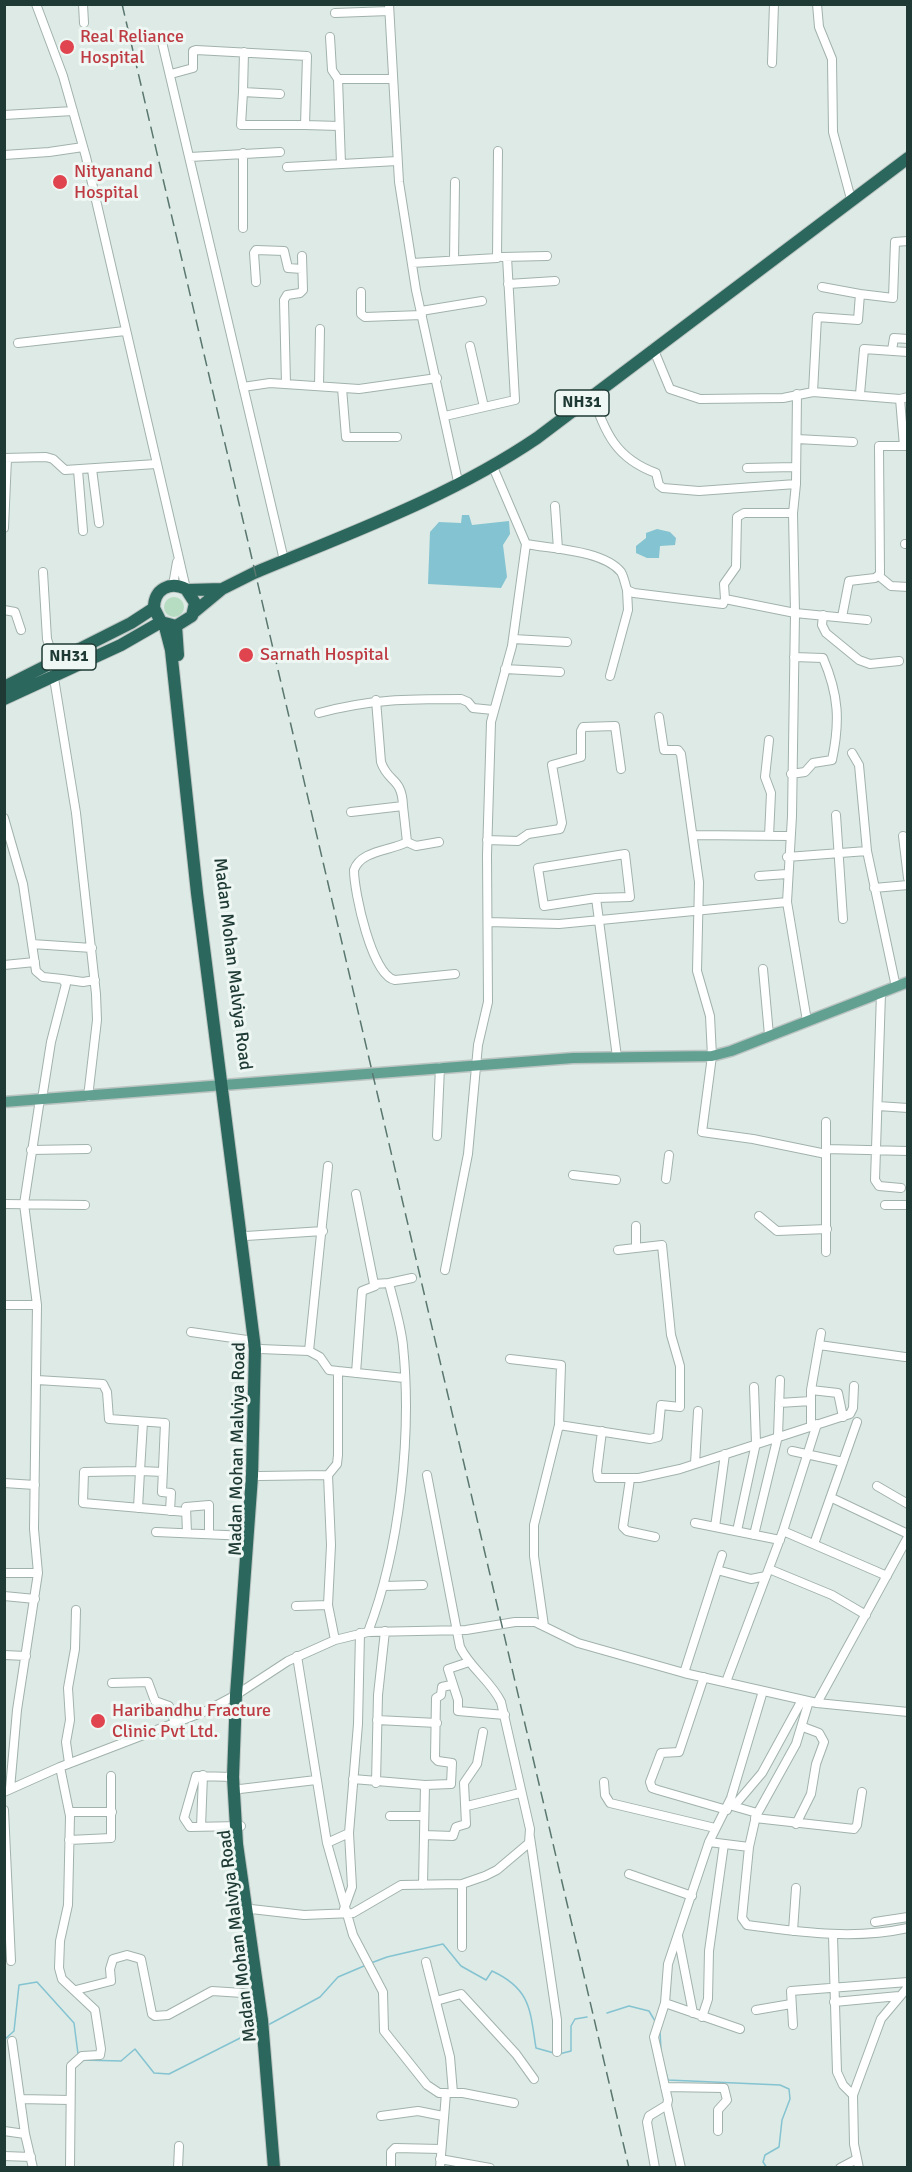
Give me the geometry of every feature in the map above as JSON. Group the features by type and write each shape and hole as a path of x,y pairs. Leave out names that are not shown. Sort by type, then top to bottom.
{"highway":[{"name":"NH31","path":"4,687 121,645 167,624 188,621 193,613 222,590 285,560 459,486 493,467 908,158"},
{"name":"NH31","path":"4,699 132,623 154,608 157,594 173,585 187,589 222,590"},
{"path":"187,589 194,598 193,613"},
{"path":"154,608 167,624 171,650 197,893 226,1086 257,1345 239,1693"},
{"name":"Madan Mohan Malviya Road","path":"226,1086 246,1236 257,1345 258,1476 233,1777 251,1909 280,2168"},
{"name":"Madan Mohan Malviya Road","path":"239,1693 239,1826 245,1909 264,2020"},
{"name":"Madan Mohan Malviya Road","path":"266,2041 274,2168"}],"main road":[{"path":"4,1102 226,1086 440,1067 618,1057 712,1056 731,1051 908,982"}],"street":[{"path":"36,4 83,147 177,558 187,589"},
{"path":"83,4 84,23"},
{"path":"772,63 774,4"},
{"path":"817,4 819,27 832,59 833,132 851,199"},
{"path":"335,13 389,8 397,161 412,263 459,486"},
{"path":"330,37 332,70 338,79 341,164"},
{"path":"162,42 285,560"},
{"path":"171,74 193,68 193,55 196,50 307,56 305,125"},
{"path":"244,52 241,125 339,126"},
{"path":"338,79 391,79"},
{"path":"243,92 280,94"},
{"path":"4,115 73,111"},
{"path":"4,155 83,147"},
{"path":"445,416 515,400 508,284 502,257 498,151"},
{"path":"190,157 280,152"},
{"path":"243,153 243,228"},
{"path":"287,167 397,161"},
{"path":"454,260 455,182"},
{"path":"822,287 893,298 895,242 908,241"},
{"path":"256,282 254,253 256,250 284,251 288,268 302,269"},
{"path":"286,384 284,300 287,295 302,292 302,256"},
{"path":"412,263 547,256"},
{"path":"508,284 555,281"},
{"path":"361,292 362,314 365,317 422,313 482,301"},
{"path":"813,392 817,317 858,320 861,294"},
{"path":"319,386 320,329"},
{"path":"18,343 126,331"},
{"path":"892,350 894,338 908,339"},
{"path":"470,346 484,407"},
{"path":"653,348 670,389 675,393 700,399 783,398 813,392 904,398 905,446 883,445 878,448 881,571 879,576"},
{"path":"860,394 864,349 908,352"},
{"path":"243,387 286,384 376,388 437,378"},
{"path":"342,388 346,437 397,437"},
{"path":"592,394 611,441 634,464 656,472 659,485 663,488 699,491 796,484"},
{"path":"797,394 796,484 793,513 795,613 787,902 807,1021"},
{"path":"797,439 853,442"},
{"path":"4,528 6,458 46,457 65,470 156,464"},
{"path":"445,1270 468,1154 478,1045 488,1002 487,840 493,710 513,639 526,544 493,467"},
{"path":"747,468 795,467"},
{"path":"92,469 99,524"},
{"path":"78,470 82,531"},
{"path":"555,506 558,549"},
{"path":"627,590 634,593 720,604 725,599 724,584 736,567 737,516 744,513 793,513"},
{"path":"526,544 580,553 615,567 623,575 628,609 610,676"},
{"path":"173,585 177,558"},
{"path":"44,572 47,639 54,668 76,813 95,980 97,1020 88,1096"},
{"path":"842,617 849,581 879,576 891,586 908,587"},
{"path":"725,599 795,613 867,620"},
{"path":"4,610 15,612 21,630"},
{"path":"823,615 823,630 859,660 870,664 899,661"},
{"path":"513,639 567,642"},
{"path":"791,774 805,772 813,763 832,760 839,726 830,674 823,658 794,657"},
{"path":"504,669 560,672"},
{"path":"319,713 376,700 461,699 473,708 493,710"},
{"path":"376,700 381,762 399,784 407,842"},
{"path":"659,717 664,750 678,750 681,754 699,882 698,972 710,1016 712,1056 702,1132 826,1151 908,1150"},
{"path":"487,840 513,842 528,834 560,829 562,823 552,765 582,757 581,731 583,727 615,726 621,769"},
{"path":"769,740 765,777 771,794 769,836"},
{"path":"852,753 859,765 867,851 896,987"},
{"path":"351,812 403,806"},
{"path":"836,815 843,919"},
{"path":"4,818 23,884 39,975 83,982 95,980"},
{"path":"693,835 790,836"},
{"path":"903,836 908,878"},
{"path":"439,842 416,846 407,842 384,848 361,860 354,870 363,920 378,962 387,976 396,980 455,974"},
{"path":"788,858 867,851"},
{"path":"625,854 630,897 596,898 543,906 538,868 625,854"},
{"path":"759,876 787,874"},
{"path":"874,888 908,885"},
{"path":"596,898 618,1057"},
{"path":"489,922 559,924 787,902"},
{"path":"32,945 92,948"},
{"path":"4,965 35,962"},
{"path":"763,969 769,1035"},
{"path":"7,1791 38,1573 34,1529 37,1305 24,1204 31,1150 53,1033 66,991 66,984 62,979"},
{"path":"881,993 875,1184 901,1188"},
{"path":"437,1136 440,1067"},
{"path":"878,1106 908,1108"},
{"path":"826,1122 826,1252"},
{"path":"31,1150 87,1149"},
{"path":"666,1179 669,1155"},
{"path":"309,1351 323,1231 327,1166"},
{"path":"573,1175 616,1179"},
{"path":"357,1194 375,1286"},
{"path":"4,1204 84,1205"},
{"path":"885,1205 908,1205"},
{"path":"759,1216 777,1231 827,1229"},
{"path":"636,1226 636,1248"},
{"path":"246,1236 323,1231"},
{"path":"559,1425 650,1439 658,1437 661,1405 680,1407 680,1366 672,1335 662,1245 618,1250"},
{"path":"356,1373 362,1291 412,1278"},
{"path":"345,1912 352,1887 349,1833 364,1633 384,1586 406,1430 401,1333 388,1283"},
{"path":"4,1305 37,1305"},
{"path":"191,1332 257,1345 309,1351 320,1357 329,1370 404,1378"},
{"path":"726,1682 768,1573 807,1454 814,1425 811,1390 821,1333"},
{"path":"819,1345 904,1357"},
{"path":"510,1359 561,1365 559,1425 534,1525 533,1541 544,1626"},
{"path":"335,1640 328,1605 331,1545 328,1475 337,1464 338,1455 338,1371"},
{"path":"36,1380 103,1384 107,1392 109,1419 165,1423 162,1492 171,1493 170,1511"},
{"path":"754,1535 778,1436 780,1380"},
{"path":"602,1431 598,1478 630,1479 695,1464 843,1417 852,1412 854,1386"},
{"path":"737,1531 756,1443 754,1387"},
{"path":"811,1390 838,1393 843,1417"},
{"path":"779,1403 811,1401"},
{"path":"695,1464 698,1411"},
{"path":"138,1508 142,1422"},
{"path":"814,1544 857,1422"},
{"path":"792,1450 843,1461"},
{"path":"715,1527 725,1454"},
{"path":"163,1472 84,1472 83,1503 186,1512"},
{"path":"258,1476 328,1475"},
{"path":"427,1475 460,1647 469,1662 496,1692 505,1715 530,1837 557,2019 557,2052"},
{"path":"630,1479 623,1527 627,1531 655,1537"},
{"path":"4,1483 35,1485"},
{"path":"877,1486 908,1504"},
{"path":"681,2168 654,2031 665,2003 666,1976 709,1842 715,1828 730,1807 762,1773 866,1615 908,1535 832,1498"},
{"path":"187,1533 186,1507 209,1505 210,1534"},
{"path":"695,1523 754,1535 781,1535 814,1544 887,1576"},
{"path":"156,1532 248,1536"},
{"path":"684,1673 722,1555"},
{"path":"717,1570 751,1579 768,1573 832,1595 866,1615"},
{"path":"4,1573 38,1573"},
{"path":"384,1586 423,1585"},
{"path":"4,1596 35,1599"},
{"path":"296,1606 328,1605"},
{"path":"69,1763 66,1742 70,1720 68,1688 75,1649 76,1610"},
{"path":"7,1791 69,1763 206,1711 297,1656 335,1640 385,1631 455,1630 515,1622 535,1622 578,1643 684,1673 809,1701 908,1712"},
{"path":"376,1783 377,1720 385,1631"},
{"path":"4,1655 26,1656"},
{"path":"297,1656 327,1843 345,1912 383,1992 384,2031 391,2043 427,2085 439,2093 514,2103"},
{"path":"469,1662 448,1667 451,1685 458,1700 459,1712 505,1715"},
{"path":"704,1677 679,1752 662,1753 650,1782 652,1788 730,1807 756,1816 796,1824 854,1829 857,1825 862,1792"},
{"path":"112,1683 148,1682 155,1701 169,1706 175,1723"},
{"path":"353,1779 376,1783 452,1784 452,1763 436,1760 436,1698 441,1695 442,1687 451,1685"},
{"path":"730,1807 763,1691"},
{"path":"809,1701 803,1727 756,1816 750,1847 744,1922 833,1936 877,1934 908,1928"},
{"path":"377,1720 436,1723"},
{"path":"796,1824 811,1794 816,1764 824,1743 819,1733 803,1727"},
{"path":"424,1835 454,1835 456,1827 466,1824 467,1806 464,1784 477,1764 483,1732"},
{"path":"60,1767 70,1812 68,1905 59,1962 62,1978 95,2010 101,2049 97,2056 80,2057 71,2066 70,2168"},
{"path":"201,1827 203,1775"},
{"path":"233,1777 203,1775 195,1778 184,1818 188,1826 239,1826"},
{"path":"69,1840 110,1839 111,1776"},
{"path":"240,1789 316,1780"},
{"path":"604,1782 605,1795 610,1803 715,1828"},
{"path":"423,1885 425,1785"},
{"path":"467,1806 520,1793"},
{"path":"4,1810 11,1961"},
{"path":"70,1812 112,1812"},
{"path":"390,1816 424,1816"},
{"path":"327,1843 349,1833"},
{"path":"251,1909 304,1915 359,1911 395,1887 462,1884 497,1870 529,1843 530,1837"},
{"path":"709,1842 750,1847"},
{"path":"702,2017 708,1999 709,1951 724,1844"},
{"path":"629,1874 692,1896"},
{"path":"462,1884 462,1947"},
{"path":"793,1931 796,1888"},
{"path":"874,1922 908,1917"},
{"path":"678,1936 693,2013"},
{"path":"833,1936 837,2072 843,2085 853,2095"},
{"path":"76,1990 111,1981 110,1969 113,1959 127,1955 141,1959 154,2016 168,2015 212,1991 258,1994"},
{"path":"426,1962 450,2057 450,2093 443,2116 440,2159"},
{"path":"793,2025 791,1991 908,1982"},
{"path":"840,2168 858,2163 853,2095 880,2019 907,1987"},
{"path":"436,2001 461,1994 516,2054 534,2079"},
{"path":"834,2002 899,1996"},
{"path":"665,2003 740,2029"},
{"path":"756,2010 791,2004"},
{"path":"12,2041 25,2134 33,2168"},
{"path":"665,2087 724,2088 727,2100 718,2110 718,2131"},
{"path":"20,2100 70,2100"},
{"path":"655,2168 647,2122 653,2112 667,2104"},
{"path":"381,2116 418,2111 443,2116"},
{"path":"4,2131 25,2134"},
{"path":"178,2168 179,2146"},
{"path":"391,2166 391,2152 395,2148 484,2167"},
{"path":"4,2156 31,2157"}],"green space":[{"path":"170,597 178,597 184,603 184,611 178,617 170,617 164,611 164,603"}],"water":[{"path":"462,515 469,515 472,525 509,521 510,534 503,545 507,577 501,588 428,584 430,532 439,522 461,523"},
{"path":"657,529 670,532 676,538 675,545 660,546 659,558 647,558 636,553 636,546 646,538 646,533"}],"waterway":[{"path":"371,1963 443,1944 461,1966 486,1980 492,1971 514,1985 521,1993 530,2012 536,2048 554,2053"},
{"path":"268,2025 320,1997 338,1977 364,1966"},
{"path":"4,2040 14,2031 19,1985 37,1982 74,2023 78,2054"},
{"path":"607,2013 629,2006 649,2011 655,2021"},
{"path":"559,2054 571,2051 571,2026 575,2019 587,2017"},
{"path":"82,2060 121,2061 135,2049 154,2073 169,2074 258,2029"},
{"path":"660,2031 661,2050"},
{"path":"665,2069 668,2080 780,2085 789,2089 790,2099 782,2120 779,2147 765,2155 763,2162 767,2168"}],"railway":[{"path":"122,4 629,2168"}],"place":[{"name":"Real Reliance Hospital","path":"67,47"},
{"name":"Nityanand Hospital","path":"60,182"},
{"name":"Sarnath Hospital","path":"246,655"},
{"name":"Haribandhu Fracture Clinic Pvt Ltd.","path":"98,1721"}]}
